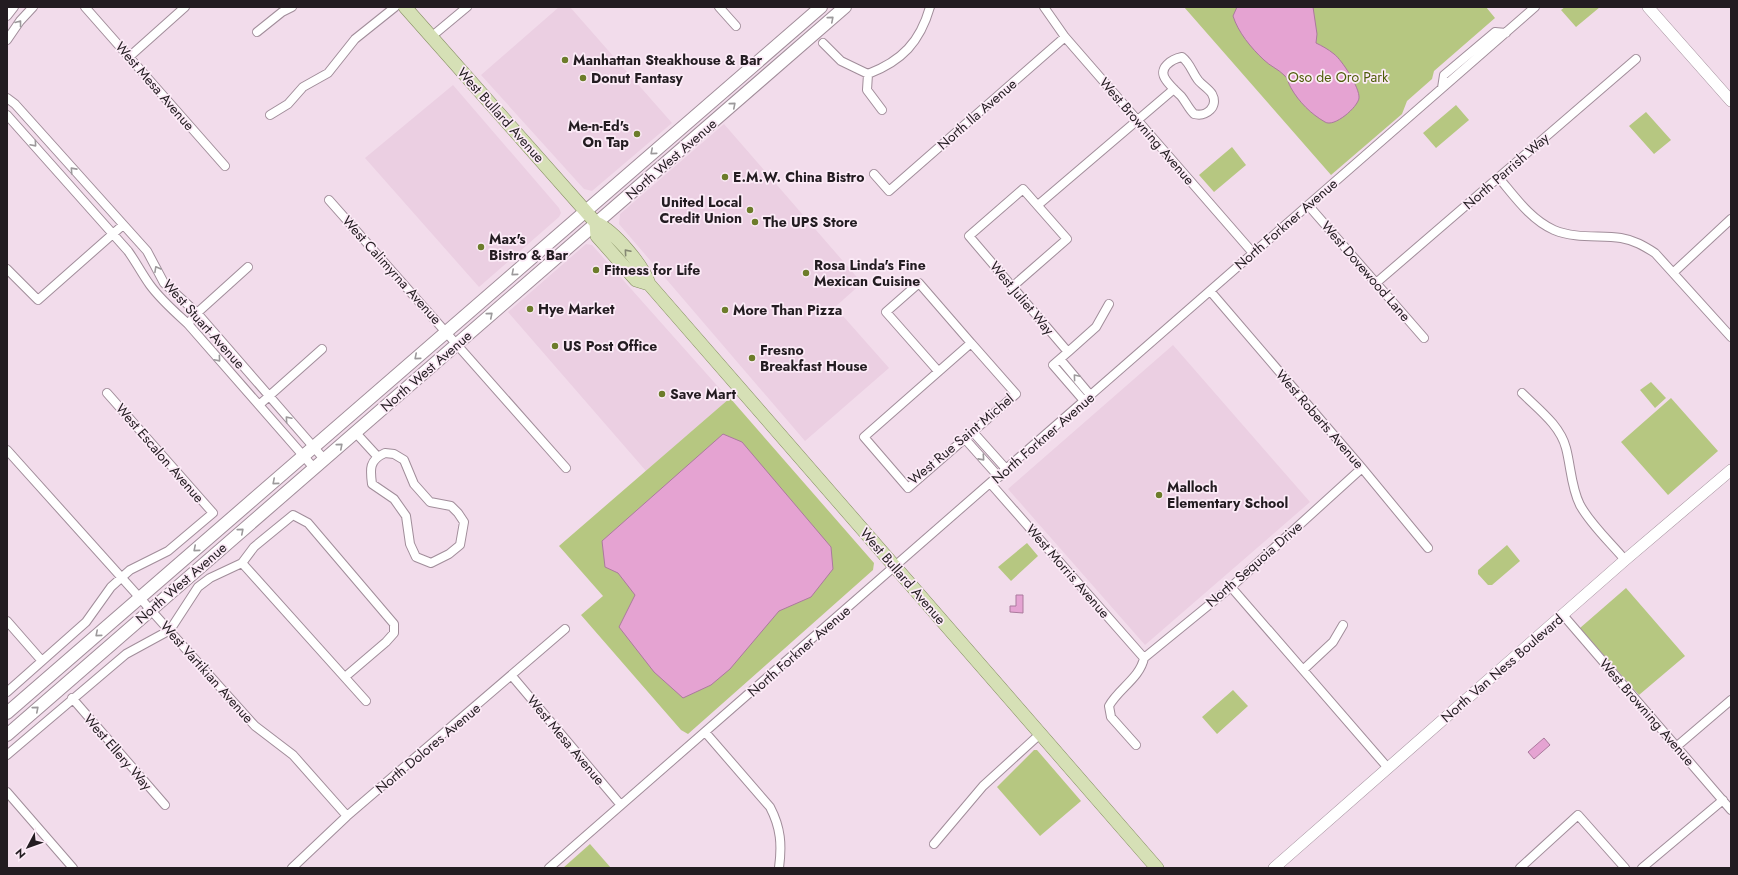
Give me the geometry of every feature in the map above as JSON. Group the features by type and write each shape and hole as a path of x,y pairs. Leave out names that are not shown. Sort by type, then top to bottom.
{"main road":[{"name":"West Bullard Avenue","path":"405,7 586,211 596,223 597,236 601,241 636,280 649,284 789,443 895,568 1157,868"},
{"name":"North West Avenue","path":"7,713 304,457 821,7"},
{"path":"751,90 749,85 753,76 828,7"},
{"name":"North West Avenue","path":"7,735 845,7"}],"street":[{"path":"7,16 14,7"},
{"path":"7,40 20,21 33,7"},
{"name":"West Mesa Avenue","path":"85,7 225,166"},
{"path":"129,56 185,7"},
{"path":"257,32 282,12 292,7"},
{"path":"270,115 288,104 303,87 328,73 355,40 394,7"},
{"path":"432,37 467,7"},
{"path":"719,7 736,26"},
{"path":"823,43 841,61 868,74 887,66 916,41 925,25 930,7"},
{"name":"West Browning Avenue","path":"1044,7 1065,37 1254,253"},
{"name":"North Forkner Avenue","path":"549,868 620,804 706,732 895,568 1535,7"},
{"path":"1648,7 1731,101"},
{"name":"North Ila Avenue","path":"874,174 889,191 1065,37"},
{"path":"1182,57 1188,61 1199,81 1212,94 1213,106 1204,114 1194,114 1174,89 1165,79 1164,70 1170,61 1182,57"},
{"name":"North Parrish Way","path":"1376,283 1636,59"},
{"path":"868,74 866,90 882,110"},
{"path":"1012,287 1067,239 1038,205 1174,89"},
{"name":"West Stuart Avenue","path":"7,98 15,104 147,251 164,283 197,313 324,459"},
{"name":"West Stuart Avenue","path":"7,115 140,266 150,284 165,303 188,324 314,468"},
{"path":"1499,178 1529,212 1540,222 1554,230 1568,235 1621,238 1633,241 1655,253 1674,272 1731,337"},
{"name":"West Juliet Way","path":"1038,205 1023,189 969,236 1068,352"},
{"name":"West Calimyrna Avenue","path":"329,200 447,331 566,468"},
{"name":"West Dovewood Lane","path":"1308,205 1424,338"},
{"path":"1674,272 1731,219"},
{"path":"7,269 38,300 123,226"},
{"path":"188,324 197,313 248,267"},
{"name":"West Rue Saint Michel","path":"938,372 886,312 919,283 1016,394 908,488 864,437 938,372 971,343"},
{"name":"West Roberts Avenue","path":"1210,292 1362,468 1428,548"},
{"path":"1085,402 1053,365 1096,327 1109,304"},
{"path":"259,405 268,395 322,348"},
{"path":"1060,359 1091,396"},
{"name":"West Escalon Avenue","path":"107,393 213,513 168,551 130,570 121,578"},
{"path":"1522,394 1554,425 1566,447 1576,495 1580,505 1596,527 1625,560"},
{"path":"355,432 377,456"},
{"path":"973,432 1007,470"},
{"path":"965,439 999,477"},
{"name":"West Vartikian Avenue","path":"7,450 139,599 151,609 255,726 293,755 347,816"},
{"path":"385,453 404,460 414,484 430,502 451,506 458,513 464,522 463,533 460,545 450,554 431,563 416,557 410,544 406,516 394,499 372,484 370,470 377,456 385,453"},
{"name":"North Sequoia Drive","path":"1144,658 1231,587 1362,468"},
{"name":"North Van Ness Boulevard","path":"1274,868 1625,560 1731,470"},
{"name":"West Morris Avenue","path":"991,484 1144,658"},
{"name":"North West Avenue","path":"7,755 72,698 126,654 170,630 198,587 210,578 242,563 254,547 293,515 308,523 394,624 394,633 386,642 345,677"},
{"name":"North West Avenue","path":"242,563 366,701"},
{"path":"7,692 86,622 111,588 121,578"},
{"path":"1231,587 1388,768"},
{"name":"West Browning Avenue","path":"1562,615 1731,810"},
{"path":"7,621 42,661"},
{"path":"1303,670 1333,642 1344,625"},
{"name":"North Dolores Avenue","path":"292,868 347,816 565,629"},
{"path":"1136,745 1111,717 1109,706 1116,695 1142,667 1144,658"},
{"name":"West Mesa Avenue","path":"512,676 620,804"},
{"name":"West Ellery Way","path":"72,698 165,805"},
{"path":"1676,747 1731,700"},
{"path":"706,732 770,807 778,821 781,839 779,868"},
{"path":"934,844 983,786 1040,734"},
{"path":"7,792 73,868"},
{"path":"1642,868 1723,800"},
{"path":"1520,868 1578,815 1625,868"}],"shaded area":[{"path":"559,7 570,7 672,123 592,191 584,189 481,75"},
{"path":"1237,7 1313,7 1317,34 1316,43 1334,54 1350,74 1359,93 1358,102 1355,106 1345,116 1329,123 1320,119 1310,111 1294,93 1285,76 1264,60 1246,40 1238,28 1233,16"},
{"path":"453,85 559,208 561,213 559,217 479,287 365,158"},
{"path":"724,124 862,283 835,307 889,368 805,441 619,224 620,214"},
{"path":"586,244 592,245 729,399 646,471 508,312"},
{"name":"Malloch Elementary School","path":"1173,345 1310,502 1145,645 1008,489"},
{"path":"723,434 742,442 831,547 833,569 811,597 779,611 730,669 711,685 683,698 654,672 619,627 635,595 618,573 605,567 602,541"},
{"path":"1016,595 1023,595 1023,613 1010,612 1010,606 1016,606"},
{"path":"1544,738 1550,745 1534,759 1528,752"}],"green space":[{"name":"Oso de Oro Park","path":"1184,7 1486,7 1495,18 1434,71 1432,79 1407,101 1402,114 1331,175"},
{"path":"1565,7 1600,7 1576,27 1561,10"},
{"path":"1456,105 1469,120 1436,148 1423,133"},
{"path":"1646,112 1671,140 1654,154 1629,126"},
{"path":"1232,147 1246,165 1214,192 1199,175"},
{"path":"1651,382 1666,398 1655,408 1640,390"},
{"path":"730,398 874,563 873,570 688,734 681,730 581,615 603,596 559,546"},
{"path":"1671,398 1718,451 1668,495 1621,442"},
{"path":"1027,543 1038,556 1011,581 998,567"},
{"path":"1507,545 1520,561 1492,585 1488,585 1478,574 1478,570"},
{"path":"1626,588 1685,656 1639,695 1580,628"},
{"path":"1233,690 1248,706 1217,734 1202,717"},
{"path":"1034,750 1037,750 1081,801 1040,836 997,787"},
{"path":"590,844 611,868 563,868"}],"place":[{"name":"Manhattan Steakhouse & Bar","path":"565,60"},
{"name":"Donut Fantasy","path":"583,78"},
{"name":"Me-n-Ed's On Tap","path":"637,134"},
{"name":"E.M.W. China Bistro","path":"725,177"},
{"name":"United Local Credit Union","path":"750,210"},
{"name":"The UPS Store","path":"755,222"},
{"name":"Max's Bistro & Bar","path":"481,247"},
{"name":"Fitness for Life","path":"596,270"},
{"name":"Rosa Linda's Fine Mexican Cuisine","path":"806,273"},
{"name":"Hye Market","path":"530,309"},
{"name":"More Than Pizza","path":"725,310"},
{"name":"US Post Office","path":"555,346"},
{"name":"Fresno Breakfast House","path":"752,358"},
{"name":"Save Mart","path":"662,394"},
{"name":"Malloch Elementary School","path":"1159,495"}]}
